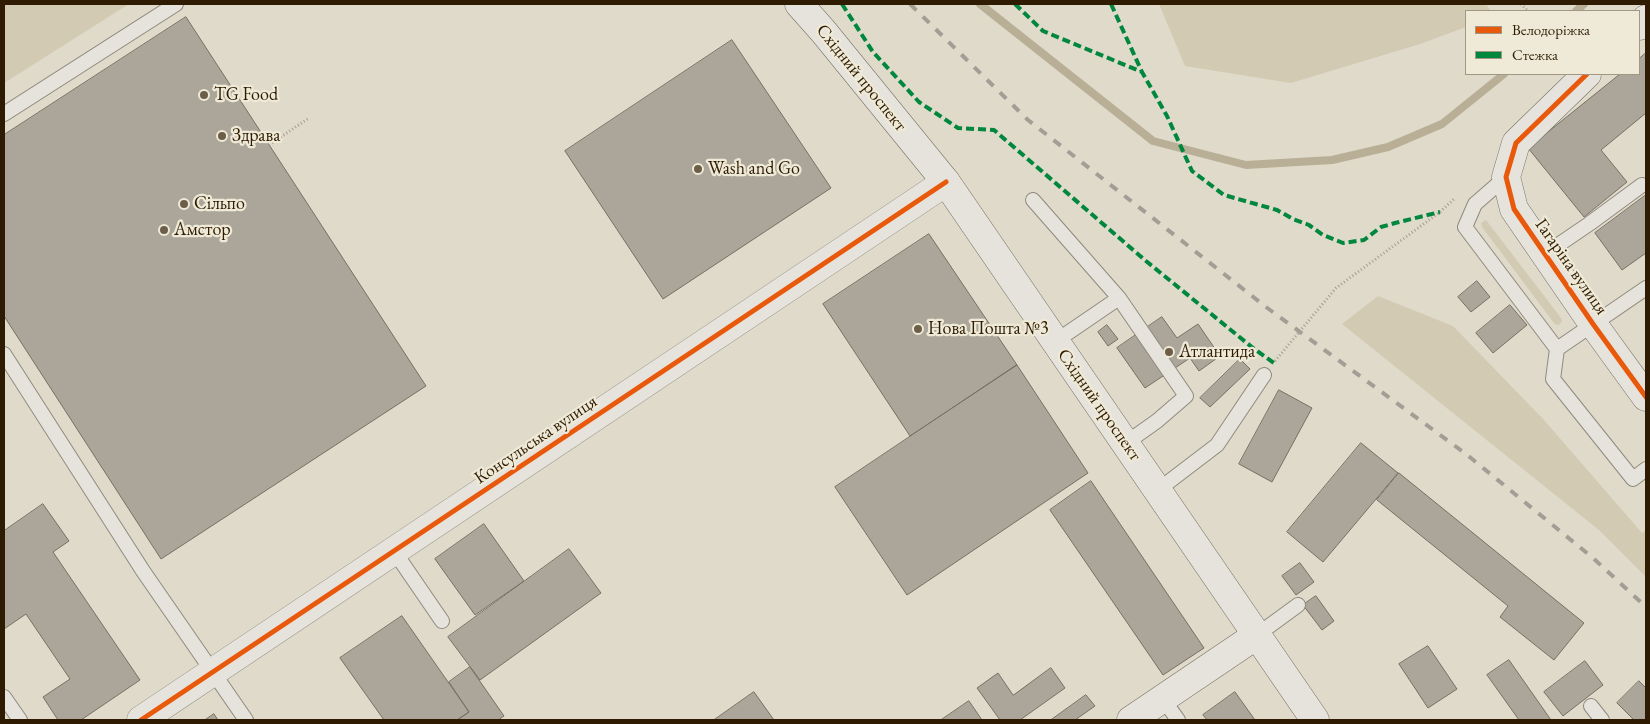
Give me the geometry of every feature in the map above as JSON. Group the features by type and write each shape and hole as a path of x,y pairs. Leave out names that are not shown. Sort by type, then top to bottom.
{"street":[{"name":"Східний проспект","path":"799,4 946,182 1315,720"},
{"path":"1506,177 1516,143 1586,75"},
{"name":"Гагаріна вулиця","path":"1506,177 1514,209 1646,397"},
{"name":"Консульська вулиця","path":"140,720 946,182"},
{"path":"1131,720 1170,709 1257,635"}],"lane":[{"path":"4,114 176,4"},
{"path":"1506,177 1475,204 1465,227 1557,349 1553,379 1633,479 1646,470"},
{"path":"1545,254 1642,185"},
{"path":"1033,200 1119,298 1186,396 1157,421 1126,443"},
{"path":"1557,349 1646,288"},
{"path":"1056,341 1119,298"},
{"path":"4,354 143,570 246,720"},
{"path":"1158,490 1217,445 1264,375"},
{"path":"394,551 442,621"},
{"path":"1257,635 1298,604"},
{"path":"4,697 20,720"},
{"path":"1592,706 1602,720"}],"path":[{"path":"269,144 309,118"},
{"path":"1264,375 1336,288 1440,212 1460,193"}],"shaded area":[{"path":"4,4 129,4 4,83"},
{"path":"1159,4 1486,4 1490,10 1465,10 1465,27 1420,44 1291,83 1185,66"},
{"path":"1486,220 1561,318 1560,324 1554,323 1482,227 1481,223"},
{"path":"1378,296 1453,326 1544,420 1642,533 1646,530 1646,577 1599,530 1342,324"}],"building":[{"name":"Амстор","path":"186,17 426,386 161,559 4,316 4,135"},
{"name":"Wash and Go","path":"732,40 831,188 663,299 565,151"},
{"path":"1646,53 1646,113 1601,150 1627,182 1584,217 1528,148 1619,75 1640,75 1640,58"},
{"path":"1646,195 1646,253 1622,270 1595,233"},
{"path":"929,234 1017,365 910,436 823,304"},
{"path":"1477,281 1490,297 1471,312 1458,297"},
{"path":"1510,305 1527,325 1493,353 1476,333"},
{"name":"Атлантида","path":"1162,317 1177,338 1198,324 1220,356 1199,371 1190,358 1145,388 1117,348"},
{"path":"1107,325 1118,339 1108,346 1098,332"},
{"path":"1240,359 1250,369 1210,407 1200,398"},
{"path":"1017,365 1088,473 907,595 835,487"},
{"path":"1279,390 1312,408 1272,482 1239,464"},
{"path":"1361,443 1398,473 1323,562 1287,532"},
{"path":"1399,473 1584,623 1554,660 1500,617 1508,606 1377,500"},
{"path":"1091,481 1204,648 1163,675 1050,510"},
{"path":"43,504 69,541 53,552 140,680 81,720 58,720 43,697 70,679 26,614 4,629 4,531"},
{"path":"484,524 524,581 475,615 435,559"},
{"path":"569,549 601,593 480,680 448,637"},
{"path":"1300,563 1314,582 1296,595 1282,576"},
{"path":"1316,596 1334,621 1322,630 1303,605"},
{"path":"402,616 469,712 457,720 384,720 340,658"},
{"path":"1428,646 1457,689 1428,708 1399,664"},
{"path":"1509,660 1551,720 1519,720 1487,675"},
{"path":"1585,661 1603,685 1563,716 1544,692"},
{"path":"470,667 504,716 498,720 457,720 469,712 449,682"},
{"path":"1051,668 1065,688 1020,720 1000,720 977,688 998,673 1013,695"},
{"path":"1639,681 1646,688 1646,720 1634,720 1617,703"},
{"path":"754,692 774,720 714,720"},
{"path":"1235,692 1255,720 1207,720 1203,715"},
{"path":"1086,695 1095,706 1075,720 1051,720"},
{"path":"969,701 982,720 941,720"},
{"path":"214,714 218,720 205,720"}],"waterway":[{"path":"980,4 1153,141 1246,165 1332,160 1388,147 1442,124 1503,75"},
{"path":"1577,10 1584,4"}],"railway":[{"path":"910,4 1028,120 1266,307 1466,454 1593,558 1646,607"}],"marked path":[{"path":"842,4 873,52 919,102 958,128 994,130 1146,261 1274,363"},
{"path":"1015,4 1043,31 1142,72 1167,116 1192,171 1224,195 1277,210 1309,225 1323,235 1343,243 1364,240 1381,227 1440,212"},
{"path":"1111,4 1142,72"}],"cycle path":[{"path":"1586,75 1516,143 1506,177 1514,209 1646,397"},
{"path":"141,720 946,182"}],"place":[{"name":"TG Food","path":"204,95"},
{"name":"Здрава","path":"222,136"},
{"name":"Wash and Go","path":"698,169"},
{"name":"Сільпо","path":"184,204"},
{"name":"Амстор","path":"164,230"},
{"name":"Нова Пошта №3","path":"918,329"},
{"name":"Атлантида","path":"1169,352"}]}
